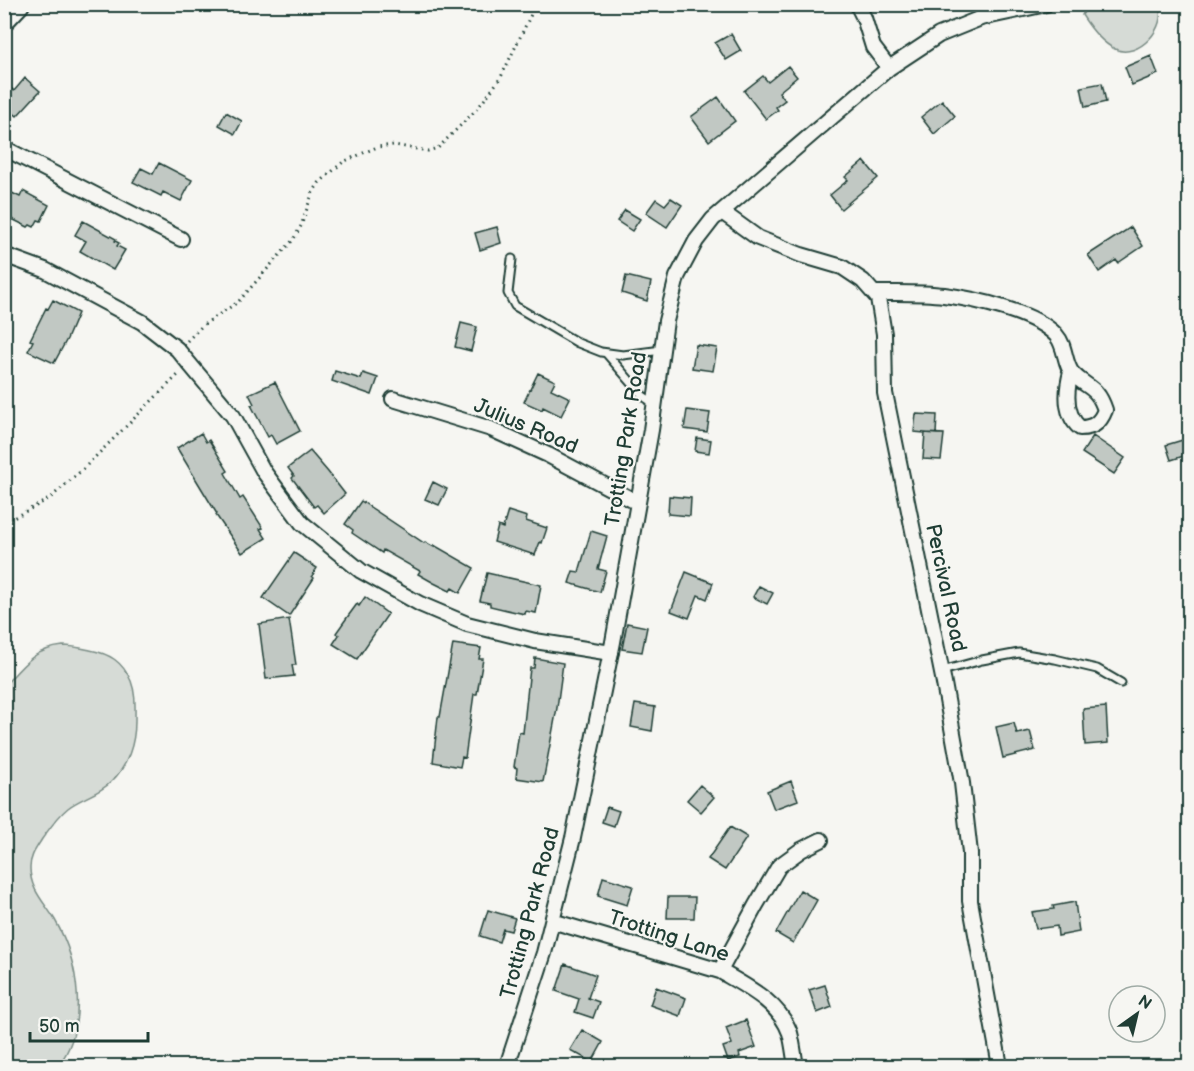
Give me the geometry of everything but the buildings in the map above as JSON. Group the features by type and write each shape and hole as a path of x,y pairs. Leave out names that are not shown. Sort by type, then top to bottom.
{"main road":[{"path":"4,20 19,4"}],"street":[{"path":"857,4 873,47 889,68"},
{"name":"Trotting Park Road","path":"507,1066 552,921 573,838 611,653 655,404 666,321 677,277 696,241 722,212 889,68 939,35 981,18 1046,4"},
{"path":"4,148 181,239"},
{"path":"722,212 758,238 801,255 842,267 863,281 874,293 943,295 982,303 1038,322 1057,336 1064,349 1071,372"},
{"path":"4,255 45,270 142,322 177,349 233,416 264,472 302,523 361,571 420,604 467,624 535,641 611,653"},
{"name":"Percival Road","path":"874,293 878,298 884,334 885,393 942,670 962,783 970,853 970,901 1000,1066"},
{"name":"Julius Road","path":"393,399 490,429 548,455 638,503"},
{"path":"720,971 779,866 801,850 821,840"},
{"name":"Trotting Lane","path":"552,921 720,971 772,1004 785,1021 791,1035 796,1066"}],"lane":[{"path":"512,260 508,293 515,306 578,343 601,352 623,355 662,350"},
{"path":"606,353 643,396 655,404"},
{"path":"942,670 1018,653 1097,669 1121,683"}],"path":[{"path":"177,349 203,325 238,302 293,240 301,226 312,194 319,183 344,162 377,147 394,146 428,152 438,148 477,109 496,84 536,4"},
{"path":"4,523 49,499 82,471 190,363"}],"shaded area":[{"path":"1158,5 1160,13 1155,31 1149,39 1133,50 1115,49 1105,43 1082,15 1085,10"},
{"path":"63,646 104,654 124,668 131,681 134,696 134,738 126,761 117,776 101,790 64,811 42,839 31,860 32,883 55,920 70,955 75,974 77,1013 68,1050 58,1066 5,1066 5,685 37,654"}]}
